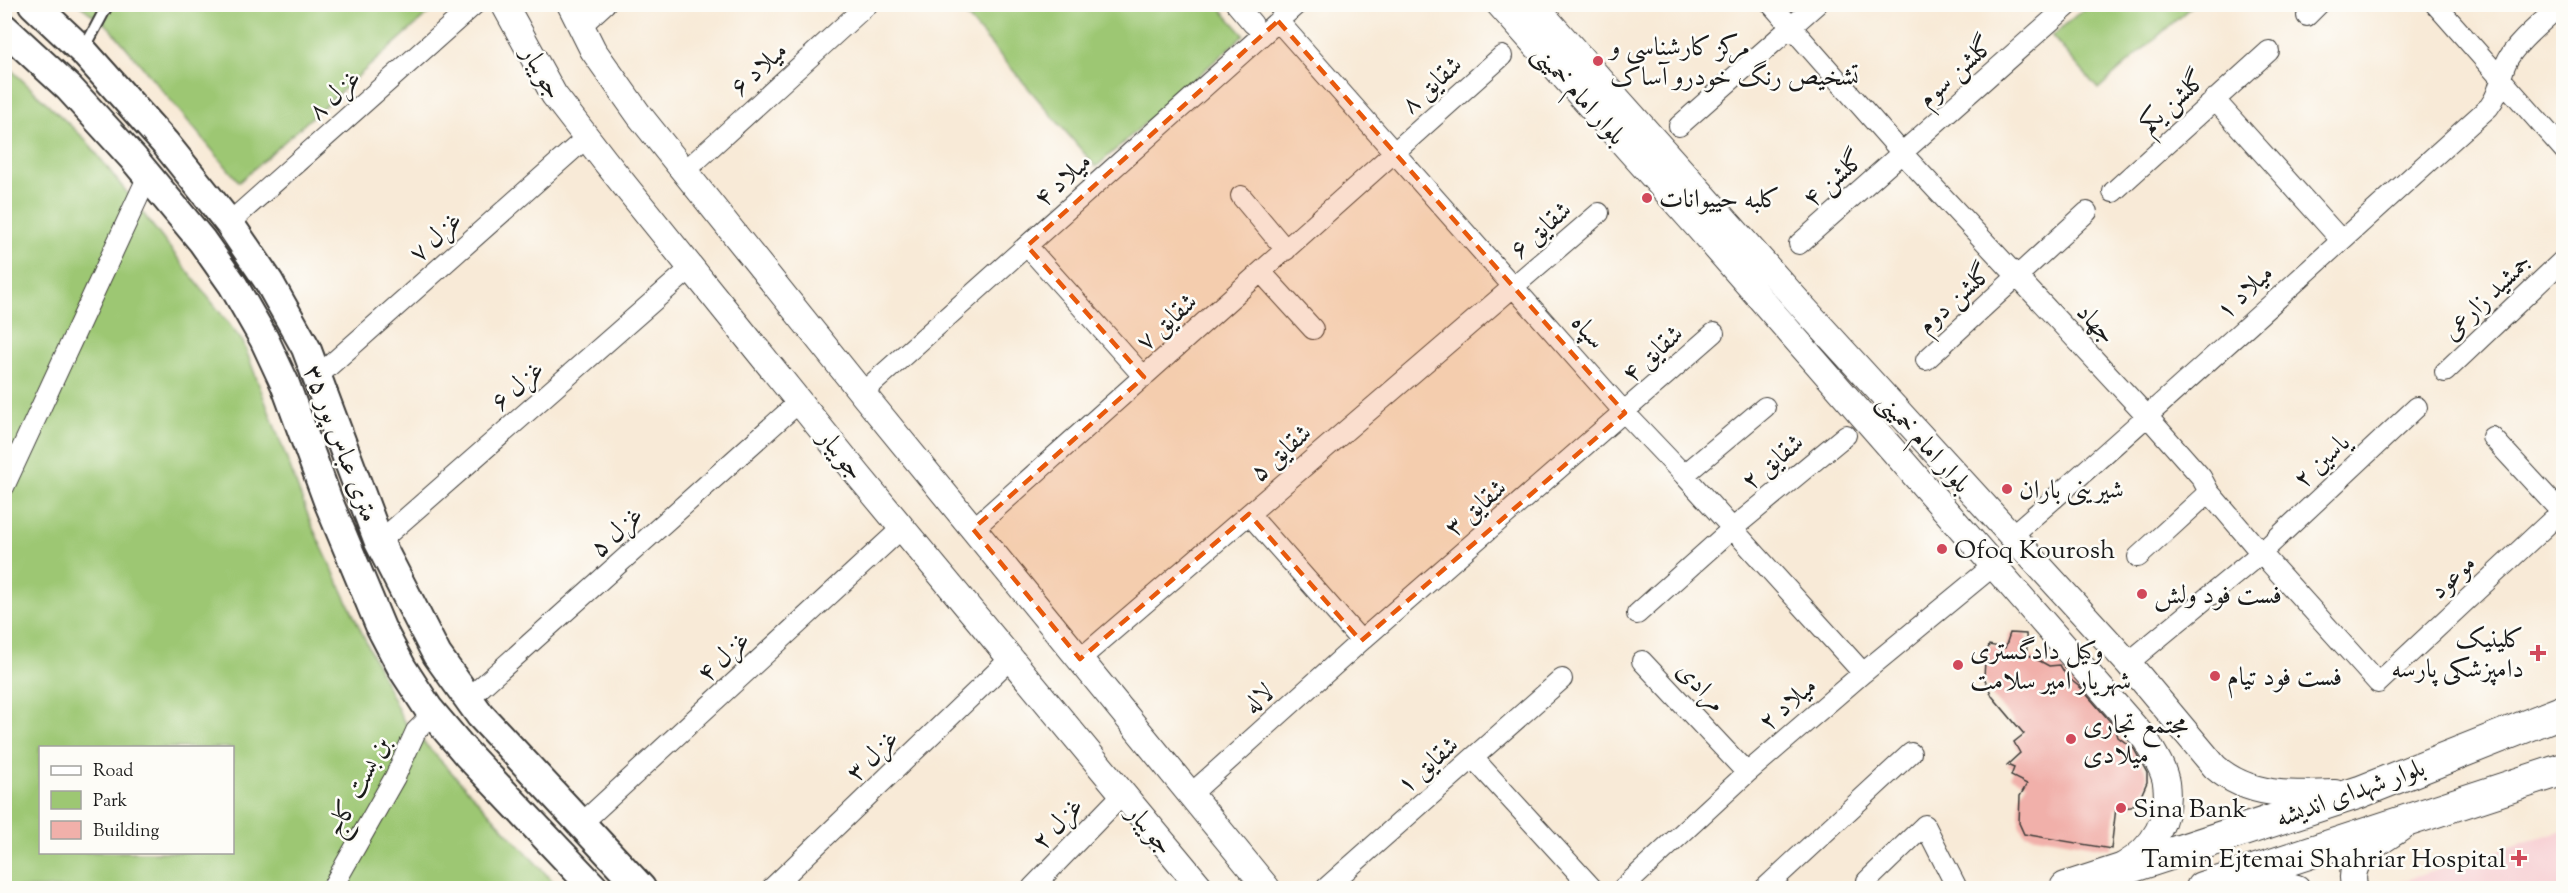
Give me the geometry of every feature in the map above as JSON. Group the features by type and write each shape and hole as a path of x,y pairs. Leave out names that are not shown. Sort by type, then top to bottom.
{"main road":[{"name":"۳۵ متری عباس پور","path":"33,4 83,51 165,143 229,223 292,319 318,376 379,542 437,655 468,699 641,888"},
{"name":"۳۵ متری عباس پور","path":"4,28 69,88 148,176 202,241 233,285 264,339 285,384 328,501 381,628 402,668 436,717 467,754 594,888"},
{"name":"بلوار شهدای اندیشه","path":"2066,888 2360,792 2564,711"},
{"name":"بلوار شهدای اندیشه","path":"2207,886 2564,769"}],"street":[{"name":"غزل ۸","path":"229,223 474,4"},
{"name":"جویبار","path":"504,4 554,95 587,137 902,528 1201,888"},
{"path":"575,15 605,4"},
{"name":"میلاد ۶","path":"684,172 868,4"},
{"path":"1236,4 1253,24"},
{"name":"میلاد ۴","path":"862,393 1297,4"},
{"name":"بلوار امام خمینی","path":"1498,4 1549,58 1697,226 2146,740 2166,782 2165,816 2160,829 2145,850 2112,872"},
{"name":"بلوار امام خمینی","path":"1533,4 2128,663 2215,767 2228,778 2270,793 2360,792"},
{"name":"جهاد","path":"1771,4 1903,154 2148,417 2201,477 2209,492 2261,553 2378,683"},
{"path":"1679,126 1817,4"},
{"name":"گلشن سوم","path":"1903,154 2070,4"},
{"path":"2436,4 2564,150"},
{"name":"میلاد ۱","path":"2011,536 2148,417 2489,107 2498,94 2505,64 2511,54 2562,4"},
{"name":"جویبار","path":"575,15 593,50 639,115 684,172 1267,888"},
{"name":"سپاه","path":"1278,21 1515,286 1625,413 1863,673"},
{"name":"گلشن یکم","path":"2113,192 2269,51"},
{"name":"شقایق ۸","path":"1396,153 1502,56"},
{"path":"2214,99 2341,240"},
{"name":"غزل ۷","path":"318,376 587,137"},
{"name":"شقایق ۷","path":"973,529 1396,153"},
{"name":"گلشن ۴","path":"1799,244 1903,154"},
{"path":"4,487 148,176"},
{"path":"1241,196 1286,250"},
{"path":"2018,277 2088,212"},
{"name":"شقایق ۶","path":"1515,286 1599,213"},
{"path":"1027,246 1144,377"},
{"name":"جمشید زارعی","path":"2445,372 2564,259"},
{"name":"غزل ۶","path":"379,542 691,268"},
{"path":"1261,272 1313,329"},
{"name":"گلشن دوم","path":"1926,360 2018,277"},
{"name":"شقایق ۵","path":"1080,659 1515,286"},
{"name":"شقایق ۴","path":"1625,413 1714,333"},
{"name":"غزل ۵","path":"468,699 799,402"},
{"path":"1684,475 1765,407"},
{"name":"یاسین ۲","path":"2128,663 2261,553 2417,407"},
{"name":"شقایق ۳","path":"1361,641 1625,413"},
{"name":"شقایق ۲","path":"1732,529 1846,435"},
{"path":"2492,437 2563,512"},
{"path":"2139,557 2209,492"},
{"name":"موعود","path":"2378,683 2563,512"},
{"path":"1249,514 1361,641"},
{"name":"غزل ۴","path":"581,824 902,528"},
{"path":"1637,614 1732,529"},
{"name":"میلاد ۲","path":"1623,888 1747,773 1863,673 1993,566"},
{"name":"لاله","path":"1191,794 1361,641"},
{"name":"غزل ۳","path":"772,888 1010,659"},
{"name":"مرادی","path":"1642,661 1747,773"},
{"name":"شقایق ۱","path":"1326,888 1562,680"},
{"path":"2146,740 2164,750 2176,747 2180,741 2180,734 2173,715"},
{"name":"بن بست کاج","path":"332,888 395,777 416,730 425,722 436,717"},
{"path":"1765,888 1911,753"},
{"path":"1474,759 1592,888"},
{"name":"غزل ۲","path":"1032,888 1122,795"},
{"path":"2355,888 2352,880 2354,867 2363,855 2417,817"},
{"path":"1869,888 1866,881 1925,825 1957,888"},
{"path":"2207,886 2272,881 2297,888"}],"lane":[{"path":"83,51 108,4"}],"highlighted area":[{"path":"1278,21 1625,413 1361,641 1249,514 1080,659 973,529 1144,377 1027,246"}],"shaded area":[{"name":"Tamin Ejtemai Shahriar Hospital","path":"2563,830 2563,888 2387,888 2387,886"}],"green space":[{"path":"79,5 438,5 239,182 110,28"},
{"path":"957,5 1217,5 1244,35 1096,167"},
{"path":"2088,5 2193,5 2098,89 2052,36"},
{"path":"4,63 86,140 243,342 312,526 403,720 559,888 5,888"}],"building":[{"name":"مجتمع تجاری میلادی","path":"2010,633 2026,634 2027,654 2049,666 2060,665 2067,677 2081,688 2115,727 2118,737 2134,749 2147,773 2147,782 2140,798 2131,807 2116,808 2111,849 2024,834 2019,823 2020,796 2027,784 2011,776 2014,768 2007,765 2020,753 2014,742 2024,734 1992,696 1984,677 1989,645 2005,648"}],"place":[{"name":"مرکز کارشناسی و تشخیص رنگ خودرو آساک","path":"1598,61"},
{"name":"کلبه حییوانات","path":"1647,198"},
{"name":"شیرینی باران","path":"2007,489"},
{"name":"Ofoq Kourosh","path":"1942,549"},
{"name":"فست فود ولش","path":"2142,594"},
{"name":"کلینیک دامپزشکی پارسه","path":"2538,653"},
{"name":"وکیل دادگستری شهریار امیر سلامت","path":"1958,665"},
{"name":"فست فود تیام","path":"2215,676"},
{"name":"مجتمع تجاری میلادی","path":"2071,739"},
{"name":"Sina Bank","path":"2121,808"},
{"name":"Tamin Ejtemai Shahriar Hospital","path":"2519,858"}]}
